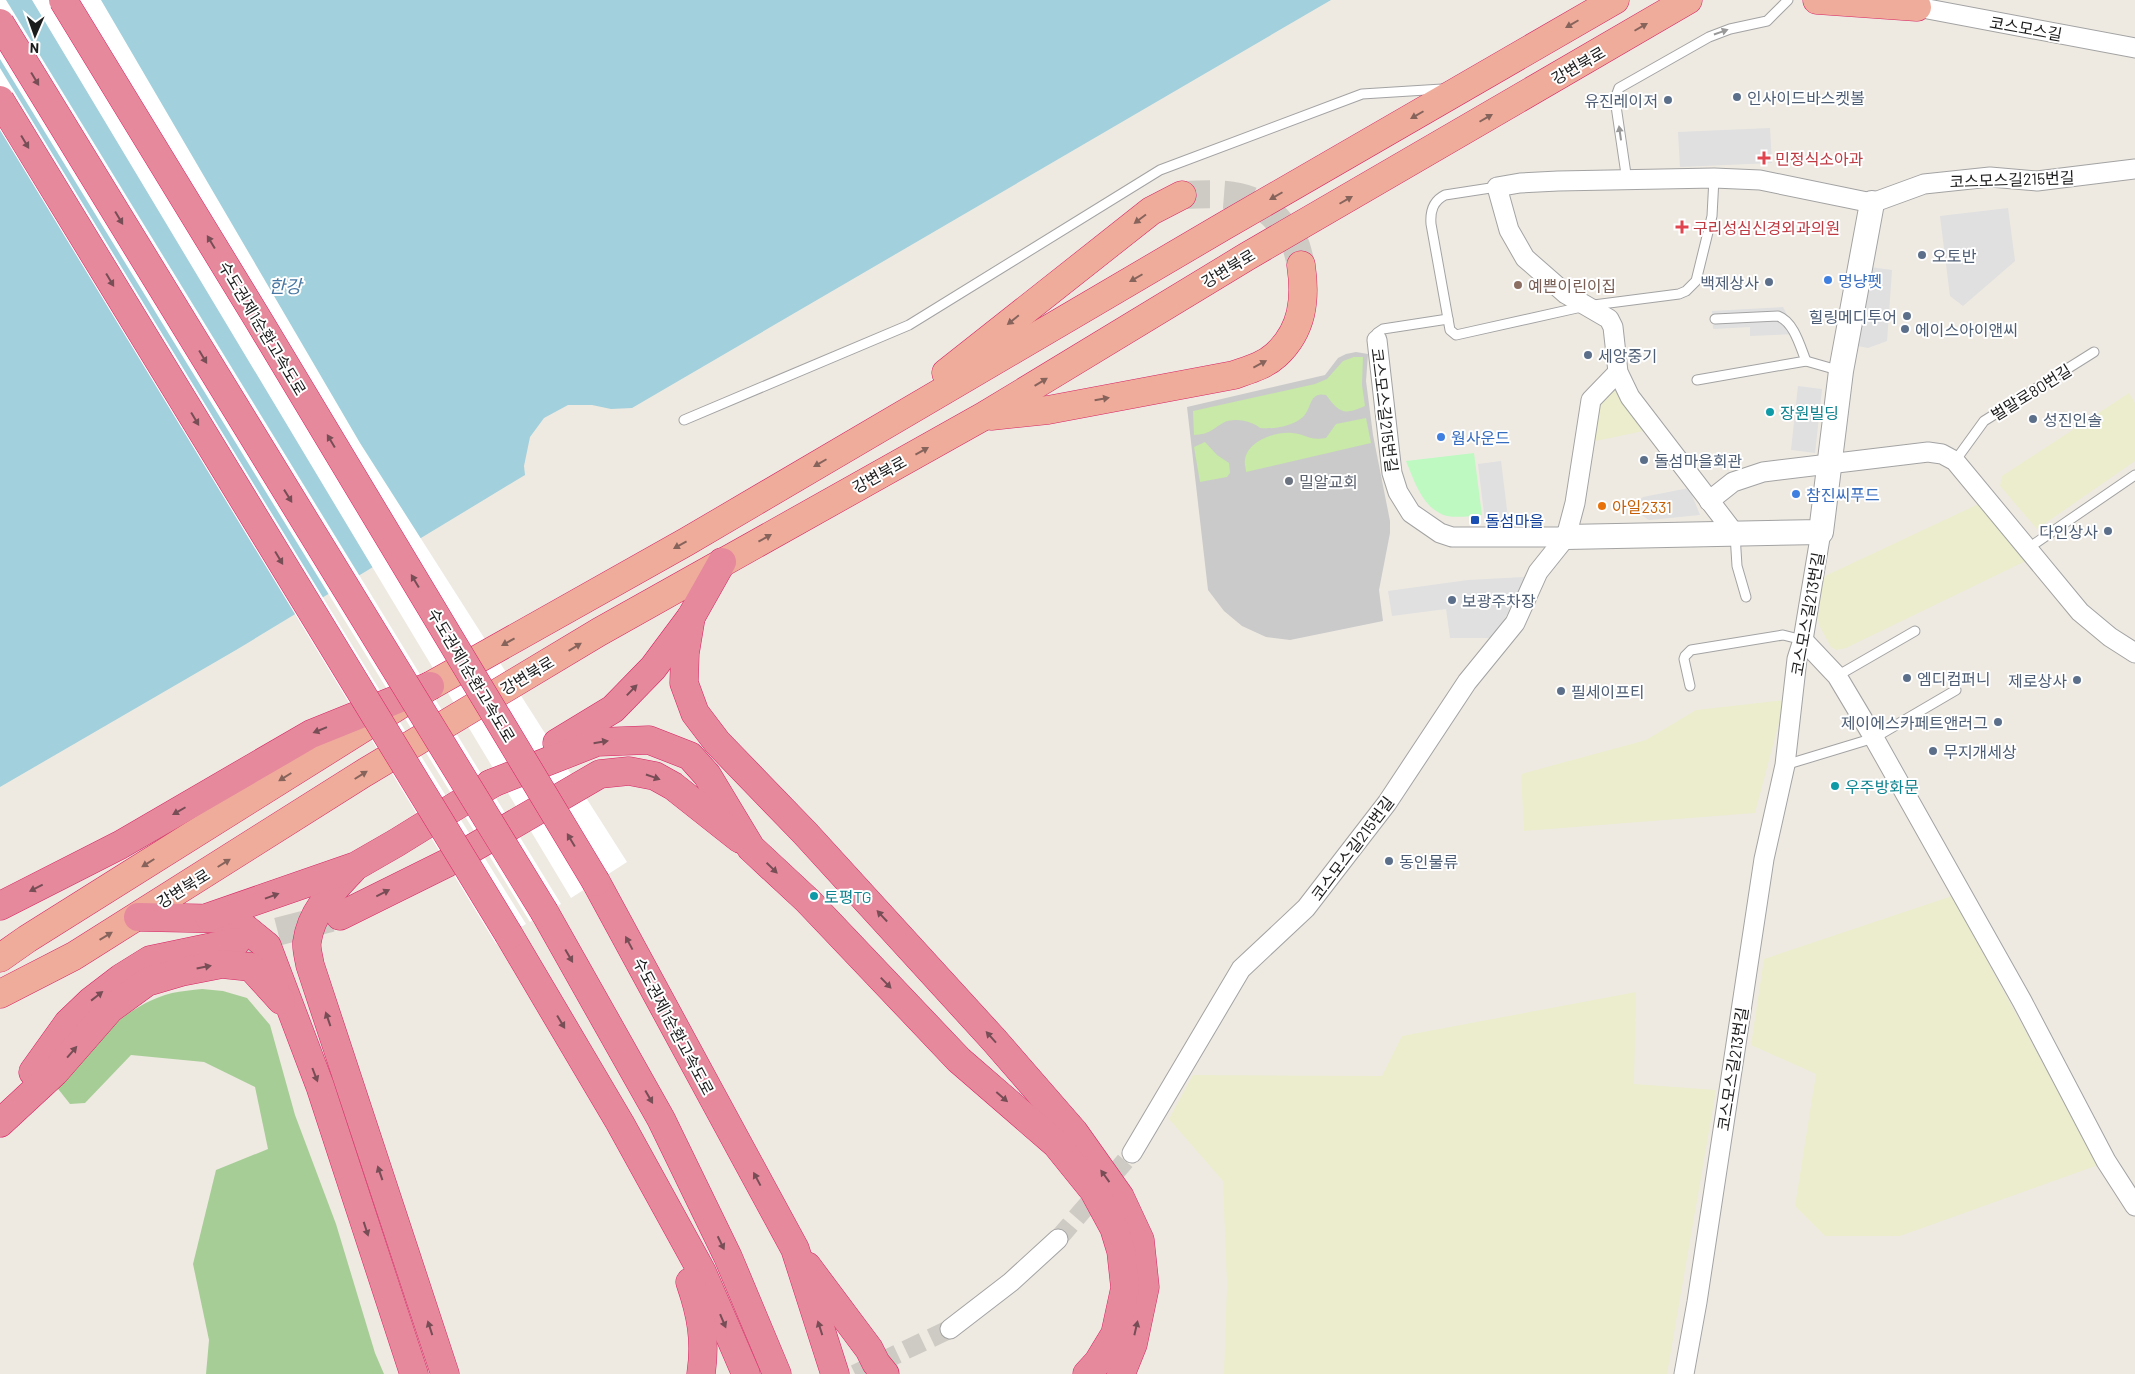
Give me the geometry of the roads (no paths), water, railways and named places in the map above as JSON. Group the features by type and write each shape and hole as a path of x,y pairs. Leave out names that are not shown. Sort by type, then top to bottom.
{"highway":[{"name":"수도권제1순환고속도로","path":"63,0 254,313 596,882 795,1249 835,1374"},
{"path":"0,958 430,686 686,542 1615,0"},
{"name":"강변북로","path":"0,994 74,956 364,773 599,632 984,416 1246,257 1688,0"},
{"path":"1817,0 1911,4"},
{"path":"0,23 545,913 661,1119 728,1257 777,1374"},
{"path":"0,100 509,935 620,1123 702,1272 746,1374"},
{"path":"862,438 1151,211 1182,195"},
{"path":"984,416 1048,410 1234,375 1258,366 1276,355 1293,332 1302,309 1304,288 1301,265"},
{"path":"209,918 356,866 613,709 653,668 691,617 722,562"},
{"path":"691,617 685,653 684,684 695,713 711,735 906,942 994,1040 1074,1132 1120,1197 1140,1240 1146,1287 1132,1344 1121,1374"},
{"path":"0,906 120,845 311,734 430,686"},
{"path":"490,784 597,742 649,740 690,756 707,775 751,848"},
{"path":"340,916 447,863 600,774 629,771 655,776 673,786 751,848 808,901 959,1060 1056,1144 1094,1191 1114,1228 1121,1251 1125,1288 1115,1334 1098,1362 1086,1374"},
{"path":"356,866 330,893 314,916 307,943 310,965 445,1374"},
{"path":"138,917 234,919 266,946 320,1086 414,1374"},
{"path":"0,953 27,940"},
{"path":"0,1115 50,1050 68,1023 91,1001 121,978 150,960 236,942"},
{"name":"강변북로","path":"0,1009 74,956"},
{"path":"0,1123 54,1072 110,1009 147,982 182,972 222,964 251,967 292,1013"},
{"path":"620,1123 689,1281 700,1312 703,1343 700,1374"},
{"path":"795,1249 869,1348 876,1363 885,1374"}],"street":[{"name":"코스모스길","path":"1911,4 2135,48"},
{"name":"코스모스길215번길","path":"1872,203 1924,184 1990,178 2037,181 2135,169"},
{"path":"1735,534 1638,408 1618,372 1613,327 1609,319 1566,294 1532,266 1522,254 1509,230 1497,187 1536,182 1714,178 1760,180 1872,203"},
{"name":"코스모스길213번길","path":"1684,1374 1764,859 1785,765 1798,659 1804,640 1821,532 1842,371 1872,203"},
{"name":"코스모스길215번길","path":"1377,340 1392,474 1398,492 1411,513 1430,528 1452,537 1566,537 1821,532"},
{"name":"코스모스길215번길","path":"1132,1153 1241,970 1306,908 1387,803 1467,682 1515,623 1538,572 1566,537 1574,503 1589,405 1596,393 1618,372"},
{"path":"1709,501 1727,486 1742,478 1763,472 1928,452 1942,454 1955,461 2027,549 2089,620 2110,637 2135,653"},
{"path":"1804,640 1837,676 1874,738 2022,1001 2106,1161 2135,1206"},
{"path":"950,1329 1010,1282 1058,1240"}],"lane":[{"path":"1627,181 1615,99 1619,88 1709,37 1730,29 1767,21 1788,0"},
{"path":"684,420 909,325 1160,170 1362,94 1462,88"},
{"path":"1497,187 1445,195 1438,198 1432,209 1431,224 1450,330 1460,335 1586,306 1679,294 1692,286 1696,281 1712,216 1714,178"},
{"path":"1715,318 1778,316 1790,326 1806,361"},
{"name":"코스모스길215번길","path":"1377,340 1378,333 1384,329 1448,319"},
{"name":"벌말로80번길","path":"1955,461 1984,421 2094,352"},
{"path":"1698,380 1806,361 1842,371"},
{"path":"2027,549 2135,475"},
{"path":"1735,534 1736,559 1746,597"},
{"path":"1837,676 1915,631"},
{"path":"1690,686 1684,656 1691,650 1783,635 1804,640"},
{"path":"1785,765 1874,738 1956,690"}],"water":[{"name":"한강","path":"0,0 1331,0 632,408 611,409 592,405 568,405 544,418 530,437 524,466 525,475 236,650 0,787"}],"tunnel":[{"path":"1182,195 1210,194 1236,196 1260,205 1271,213 1291,235 1296,245 1301,265"},
{"path":"237,942 331,918"},
{"path":"1058,1239 1132,1153"},
{"path":"855,1374 950,1329"}],"place":[{"name":"인사이드바스켓볼","path":"1737,97"},
{"name":"유진레이저","path":"1668,100"},
{"name":"민정식소아과","path":"1764,158"},
{"name":"구리성심신경외과의원","path":"1682,227"},
{"name":"오토반","path":"1922,255"},
{"name":"멍냥펫","path":"1828,280"},
{"name":"백제상사","path":"1769,282"},
{"name":"예쁜이린이집","path":"1518,285"},
{"name":"힐링메디투어","path":"1907,316"},
{"name":"에이스아이앤씨","path":"1905,329"},
{"name":"세앙중기","path":"1588,355"},
{"name":"장원빌딩","path":"1770,412"},
{"name":"성진인솔","path":"2033,419"},
{"name":"웜사운드","path":"1441,437"},
{"name":"돌섬마을회관","path":"1644,460"},
{"name":"밀알교회","path":"1289,481"},
{"name":"참진씨푸드","path":"1796,494"},
{"name":"아일2331","path":"1602,506"},
{"name":"돌섬마을","path":"1475,520"},
{"name":"다인상사","path":"2108,531"},
{"name":"보광주차장","path":"1452,600"},
{"name":"엠디컴퍼니","path":"1907,678"},
{"name":"제로상사","path":"2077,680"},
{"name":"필세이프티","path":"1561,691"},
{"name":"제이에스카페트앤러그","path":"1998,722"},
{"name":"무지개세상","path":"1933,751"},
{"name":"우주방화문","path":"1835,786"},
{"name":"동인물류","path":"1389,861"},
{"name":"토평TG","path":"814,896"}]}
